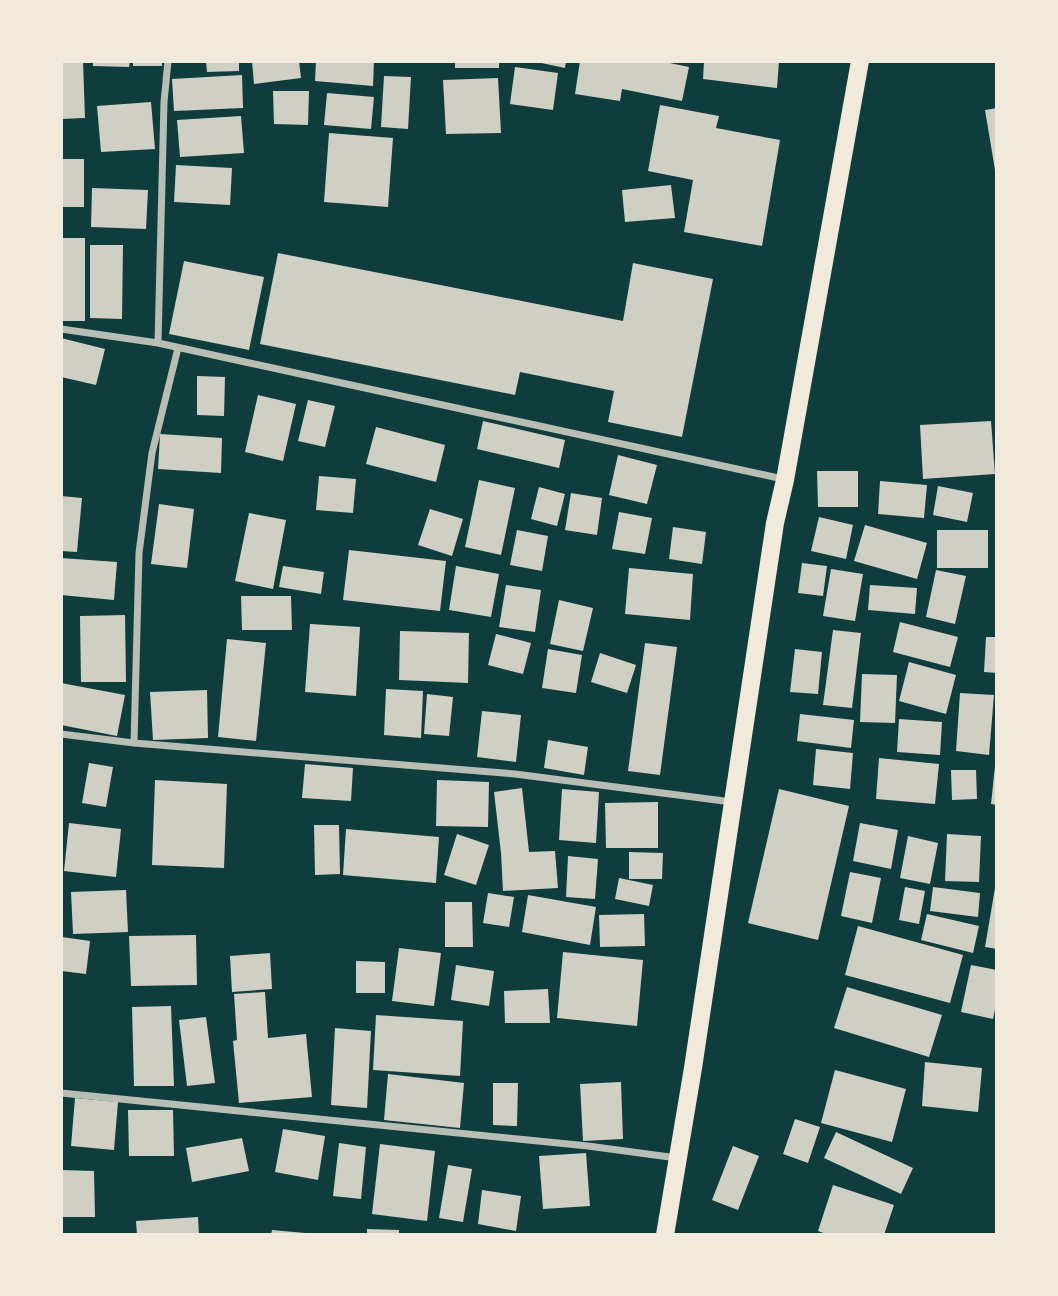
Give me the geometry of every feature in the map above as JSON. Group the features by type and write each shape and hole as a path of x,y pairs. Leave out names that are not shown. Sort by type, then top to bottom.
{"main road":[{"path":"665,1235 775,523 860,61"}],"street":[{"path":"158,343 164,103 168,61"},
{"path":"61,329 158,343 785,480"},
{"path":"134,743 139,552 152,453 178,348"},
{"path":"61,734 134,743 515,775 733,803"},
{"path":"61,1093 587,1146 678,1158"}],"building":[{"path":"61,61 83,61 85,118 61,119"},
{"path":"93,61 130,61 129,67 93,66"},
{"path":"133,61 162,61 162,66 133,66"},
{"path":"206,61 239,61 239,71 207,72"},
{"path":"252,61 299,61 301,78 254,84"},
{"path":"316,61 374,61 373,86 315,81"},
{"path":"455,61 499,61 499,68 455,68"},
{"path":"532,61 566,61 565,68"},
{"path":"580,61 660,61 689,67 682,101 622,89 620,101 575,94"},
{"path":"704,61 779,61 777,88 703,79"},
{"path":"515,67 558,73 553,110 510,104"},
{"path":"242,75 243,108 174,111 172,79"},
{"path":"384,76 411,77 408,129 381,127"},
{"path":"498,78 501,133 446,134 443,80"},
{"path":"273,91 309,91 308,125 274,124"},
{"path":"327,93 374,97 371,129 324,125"},
{"path":"151,102 155,149 101,152 97,106"},
{"path":"660,105 719,116 716,128 780,140 762,246 684,232 693,180 648,171"},
{"path":"997,108 997,170 995,170 985,110"},
{"path":"241,116 244,153 180,157 177,120"},
{"path":"329,133 393,138 388,207 324,202"},
{"path":"61,159 84,159 84,207 61,207"},
{"path":"176,165 232,168 230,205 174,202"},
{"path":"671,185 675,218 625,222 622,190"},
{"path":"92,188 148,190 146,229 91,227"},
{"path":"61,238 85,238 85,321 61,321"},
{"path":"90,245 123,245 122,319 90,318"},
{"path":"278,253 623,321 633,263 713,279 682,437 608,422 614,391 520,372 515,395 260,344"},
{"path":"184,261 264,277 249,350 169,334"},
{"path":"61,338 105,349 96,385 61,377"},
{"path":"197,376 225,377 224,416 197,415"},
{"path":"258,395 296,404 283,461 245,452"},
{"path":"308,400 335,406 325,447 298,441"},
{"path":"483,421 565,440 559,468 477,449"},
{"path":"991,421 995,474 923,479 920,425"},
{"path":"376,427 445,445 436,482 366,464"},
{"path":"160,434 222,438 221,473 158,469"},
{"path":"618,455 657,465 647,504 609,495"},
{"path":"817,471 858,471 858,507 818,507"},
{"path":"319,476 356,479 353,513 316,510"},
{"path":"479,480 515,488 501,555 465,547"},
{"path":"880,481 927,485 924,518 878,514"},
{"path":"938,486 973,493 967,522 933,515"},
{"path":"539,487 565,494 557,526 531,519"},
{"path":"571,493 602,498 597,535 565,530"},
{"path":"61,496 82,498 77,552 61,551"},
{"path":"159,504 194,509 187,568 151,564"},
{"path":"430,509 463,519 452,556 418,545"},
{"path":"619,512 652,518 645,554 612,549"},
{"path":"249,513 286,520 273,589 235,581"},
{"path":"819,517 853,525 846,559 811,551"},
{"path":"865,525 927,543 917,579 854,561"},
{"path":"673,527 706,532 702,564 669,559"},
{"path":"517,530 548,536 542,571 510,565"},
{"path":"937,530 988,530 988,568 937,568"},
{"path":"349,550 446,561 440,611 343,600"},
{"path":"61,558 117,562 114,600 61,595"},
{"path":"802,563 827,566 823,596 798,593"},
{"path":"283,566 324,572 321,594 279,587"},
{"path":"456,566 499,574 491,617 449,610"},
{"path":"629,568 693,574 690,620 625,614"},
{"path":"831,569 863,574 855,621 823,616"},
{"path":"936,570 966,576 955,624 926,617"},
{"path":"506,585 541,590 535,632 499,627"},
{"path":"870,585 917,588 915,614 868,610"},
{"path":"241,596 291,596 292,630 242,630"},
{"path":"559,600 593,608 583,651 550,644"},
{"path":"125,615 126,682 81,682 80,616"},
{"path":"900,622 958,637 950,667 893,652"},
{"path":"310,624 360,627 356,696 305,692"},
{"path":"833,630 861,633 852,708 823,705"},
{"path":"400,631 469,633 468,683 399,680"},
{"path":"496,634 531,643 523,674 488,665"},
{"path":"986,637 997,637 997,673 984,672"},
{"path":"227,639 266,643 256,741 218,737"},
{"path":"645,643 677,647 660,775 628,771"},
{"path":"548,649 582,655 576,693 542,688"},
{"path":"795,649 822,652 818,694 790,692"},
{"path":"600,653 636,665 627,693 591,682"},
{"path":"909,662 956,675 946,714 899,701"},
{"path":"862,674 897,675 895,723 860,722"},
{"path":"61,683 125,695 117,736 61,725"},
{"path":"386,689 423,691 421,738 384,735"},
{"path":"207,690 208,738 153,740 150,692"},
{"path":"960,693 994,695 989,755 956,751"},
{"path":"427,694 453,697 449,736 424,734"},
{"path":"482,711 521,715 516,762 477,757"},
{"path":"800,714 854,720 851,748 797,741"},
{"path":"899,719 942,722 940,755 897,752"},
{"path":"548,740 588,747 584,775 544,768"},
{"path":"816,749 853,753 850,789 813,785"},
{"path":"879,758 939,764 935,804 876,799"},
{"path":"89,763 113,767 106,807 82,803"},
{"path":"305,764 353,768 351,801 302,798"},
{"path":"997,766 997,805 991,804"},
{"path":"951,770 976,770 977,799 952,800"},
{"path":"155,780 227,784 224,868 152,865"},
{"path":"437,780 489,782 488,827 436,826"},
{"path":"522,788 529,852 555,851 558,888 503,891 494,792"},
{"path":"562,789 599,792 596,843 559,840"},
{"path":"779,789 849,806 818,940 748,923"},
{"path":"658,802 658,848 606,848 605,803"},
{"path":"69,823 121,829 116,877 64,871"},
{"path":"860,823 898,830 891,869 853,861"},
{"path":"314,825 339,825 340,874 315,875"},
{"path":"346,829 439,837 436,883 343,875"},
{"path":"457,834 489,845 476,885 444,875"},
{"path":"947,834 981,836 979,882 945,881"},
{"path":"908,836 938,843 930,884 900,878"},
{"path":"629,852 663,853 662,879 629,879"},
{"path":"568,856 598,859 595,899 566,897"},
{"path":"850,872 881,878 872,923 841,916"},
{"path":"619,878 653,885 649,906 615,899"},
{"path":"905,887 925,891 919,924 899,920"},
{"path":"933,887 980,893 978,917 930,911"},
{"path":"997,888 997,949 985,947"},
{"path":"126,890 128,932 73,934 71,892"},
{"path":"488,893 514,897 509,927 483,923"},
{"path":"528,895 596,907 590,945 522,932"},
{"path":"445,902 472,902 473,947 445,947"},
{"path":"644,914 645,946 600,947 599,915"},
{"path":"927,914 979,926 973,953 921,940"},
{"path":"858,926 963,955 950,1003 845,975"},
{"path":"196,935 197,985 131,986 129,936"},
{"path":"62,937 90,941 86,974 61,971"},
{"path":"399,948 441,953 434,1006 392,1001"},
{"path":"563,952 643,960 637,1026 557,1018"},
{"path":"270,953 272,989 232,992 230,956"},
{"path":"356,961 385,962 385,993 356,993"},
{"path":"456,965 494,971 489,1006 451,1000"},
{"path":"971,965 997,970 997,1000 993,1019 961,1012"},
{"path":"847,987 942,1015 929,1057 834,1028"},
{"path":"548,989 550,1023 505,1023 504,991"},
{"path":"265,992 268,1038 306,1034 312,1097 239,1103 233,1041 237,1040 234,994"},
{"path":"171,1006 174,1086 134,1086 132,1007"},
{"path":"376,1015 463,1021 460,1076 373,1070"},
{"path":"206,1017 215,1083 187,1086 179,1020"},
{"path":"335,1028 371,1031 367,1108 331,1105"},
{"path":"925,1062 982,1068 978,1112 922,1106"},
{"path":"835,1070 906,1089 892,1142 821,1123"},
{"path":"388,1074 464,1083 460,1128 384,1120"},
{"path":"621,1082 623,1139 583,1141 580,1084"},
{"path":"493,1083 518,1083 517,1126 493,1125"},
{"path":"75,1098 118,1102 114,1150 71,1146"},
{"path":"128,1110 173,1110 174,1156 129,1156"},
{"path":"795,1119 820,1127 808,1163 783,1154"},
{"path":"283,1129 325,1136 318,1180 275,1172"},
{"path":"836,1132 913,1168 901,1194 824,1158"},
{"path":"242,1138 249,1171 192,1182 186,1148"},
{"path":"339,1143 366,1147 361,1199 333,1196"},
{"path":"380,1144 435,1151 427,1221 372,1214"},
{"path":"733,1146 759,1156 738,1210 712,1200"},
{"path":"586,1153 590,1206 543,1209 539,1156"},
{"path":"448,1165 472,1169 463,1222 439,1218"},
{"path":"61,1170 94,1171 95,1217 61,1217"},
{"path":"833,1185 894,1205 884,1235 829,1235 818,1231"},
{"path":"482,1190 521,1196 516,1231 478,1224"},
{"path":"198,1217 199,1235 137,1235 136,1221"},
{"path":"367,1229 399,1230 399,1235 367,1235"},
{"path":"272,1230 305,1233 305,1235 271,1235"}]}
